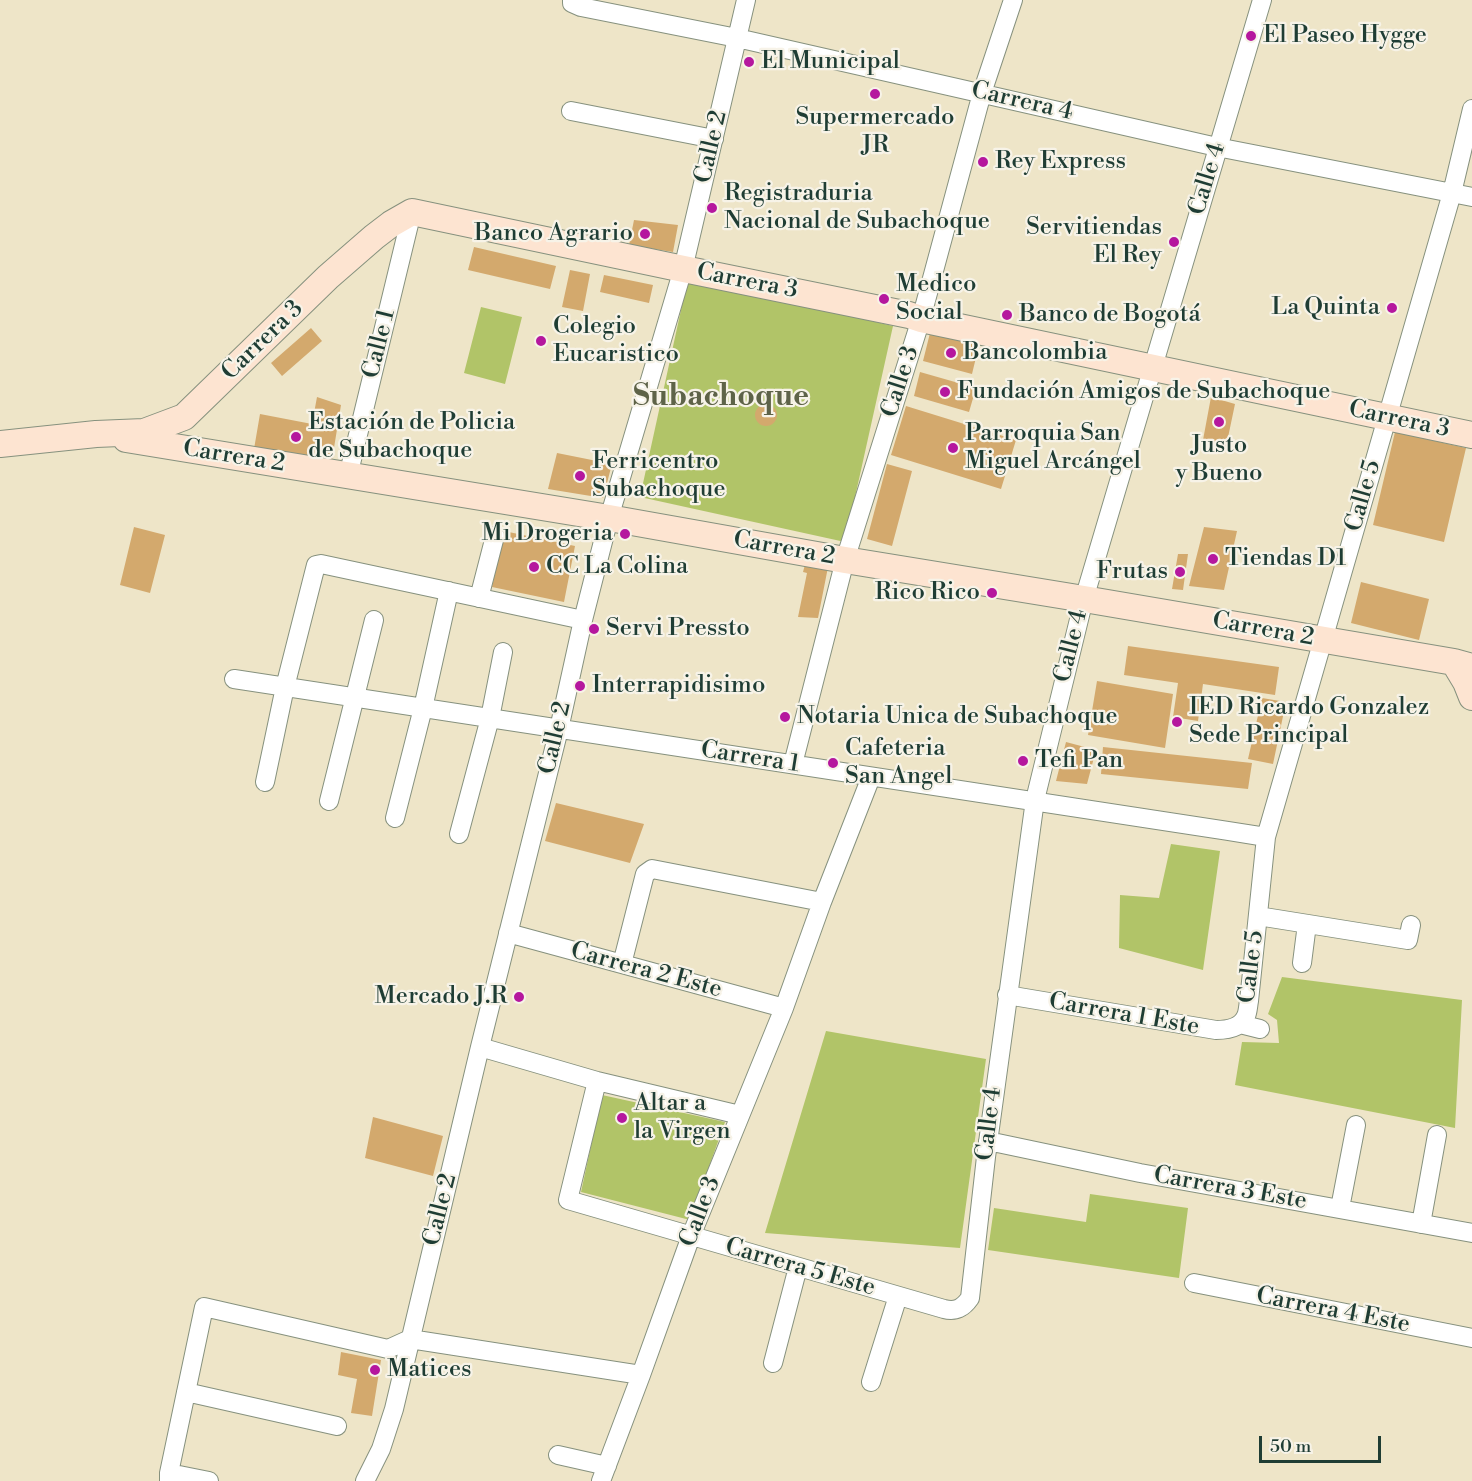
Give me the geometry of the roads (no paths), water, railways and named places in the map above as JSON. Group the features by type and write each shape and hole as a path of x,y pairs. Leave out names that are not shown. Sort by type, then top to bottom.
{"street":[{"name":"Calle 2","path":"365,1481 381,1449 394,1409 559,729 583,620 609,518 683,269 746,0"},
{"name":"Calle 3","path":"793,764 845,560 921,319 982,93 1013,0"},
{"name":"Calle 4","path":"977,1239 1007,995 1035,800 1084,599 1262,0"},
{"name":"Carrera 4","path":"572,2 582,7 737,38 1217,147 1472,197"},
{"name":"Calle 5","path":"1240,1024 1246,1016 1249,1002 1266,837 1452,193 1472,109"},
{"path":"571,111 714,139"},
{"name":"Carrera 3","path":"96,434 144,432 184,417 328,277 374,237 412,212 1472,435"},
{"name":"Calle 1","path":"348,476 412,212"},
{"path":"180,448 178,441 184,417"},
{"path":"0,444 96,434"},
{"name":"Carrera 2","path":"96,434 609,518 1463,664"},
{"path":"479,598 495,536"},
{"path":"265,782 285,687 316,565 321,564 583,620"},
{"path":"395,818 449,591"},
{"path":"329,801 374,620"},
{"path":"459,834 490,718 503,652"},
{"path":"1463,664 1466,682 1472,697"},
{"name":"Carrera 1","path":"234,679 1266,837"},
{"name":"Calle 3","path":"604,1473 691,1236 784,1008 871,777"},
{"path":"622,964 645,874 652,869 822,902"},
{"path":"1258,916 1408,940 1411,925"},
{"path":"1302,963 1307,924"},
{"name":"Carrera 2 Este","path":"508,933 784,1008"},
{"name":"Carrera 1 Este","path":"1007,995 1216,1030 1228,1030 1240,1024"},
{"path":"1240,1024 1260,1029"},
{"path":"480,1047 597,1081 740,1115"},
{"name":"Carrera 5 Este","path":"597,1081 568,1200 951,1311 964,1307 970,1298 977,1239"},
{"path":"1340,1209 1356,1125"},
{"path":"1421,1224 1437,1135"},
{"name":"Carrera 3 Este","path":"988,1141 1140,1173 1472,1233"},
{"path":"773,1363 798,1267"},
{"name":"Carrera 4 Este","path":"1194,1283 1472,1338"},
{"path":"871,1382 898,1296"},
{"path":"209,1481 169,1477 204,1307 388,1348 410,1339 641,1375"},
{"path":"186,1392 337,1426"},
{"path":"558,1455 604,1473"}],"place":[{"name":"El Paseo Hygge","path":"1251,36"},
{"name":"El Municipal","path":"749,62"},
{"name":"Supermercado JR","path":"875,94"},
{"name":"Rey Express","path":"983,162"},
{"name":"Registraduria Nacional de Subachoque","path":"712,208"},
{"name":"Banco Agrario","path":"645,234"},
{"name":"Servitiendas El Rey","path":"1174,242"},
{"name":"Medico Social","path":"884,299"},
{"name":"La Quinta","path":"1392,308"},
{"name":"Banco de Bogotá","path":"1007,315"},
{"name":"Colegio Eucaristico","path":"541,341"},
{"name":"Bancolombia","path":"951,353"},
{"name":"Fundación Amigos de Subachoque","path":"945,392"},
{"name":"Justo y Bueno","path":"1219,422"},
{"name":"Estación de Policia de Subachoque","path":"296,437"},
{"name":"Parroquia San Miguel Arcángel","path":"953,448"},
{"name":"Ferricentro Subachoque","path":"580,476"},
{"name":"Mi Drogeria","path":"625,534"},
{"name":"Tiendas D1","path":"1213,559"},
{"name":"CC La Colina","path":"534,567"},
{"name":"Frutas","path":"1180,572"},
{"name":"Rico Rico","path":"992,593"},
{"name":"Servi Pressto","path":"594,629"},
{"name":"Interrapidisimo","path":"580,686"},
{"name":"Notaria Unica de Subachoque","path":"785,717"},
{"name":"IED Ricardo Gonzalez Sede Principal","path":"1177,722"},
{"name":"Tefi Pan","path":"1023,761"},
{"name":"Cafeteria San Angel","path":"833,763"},
{"name":"Mercado J.R","path":"519,997"},
{"name":"Altar a la Virgen","path":"622,1118"},
{"name":"Matices","path":"375,1370"}],"district":[{"name":"Subachoque","path":"721,398"}]}
